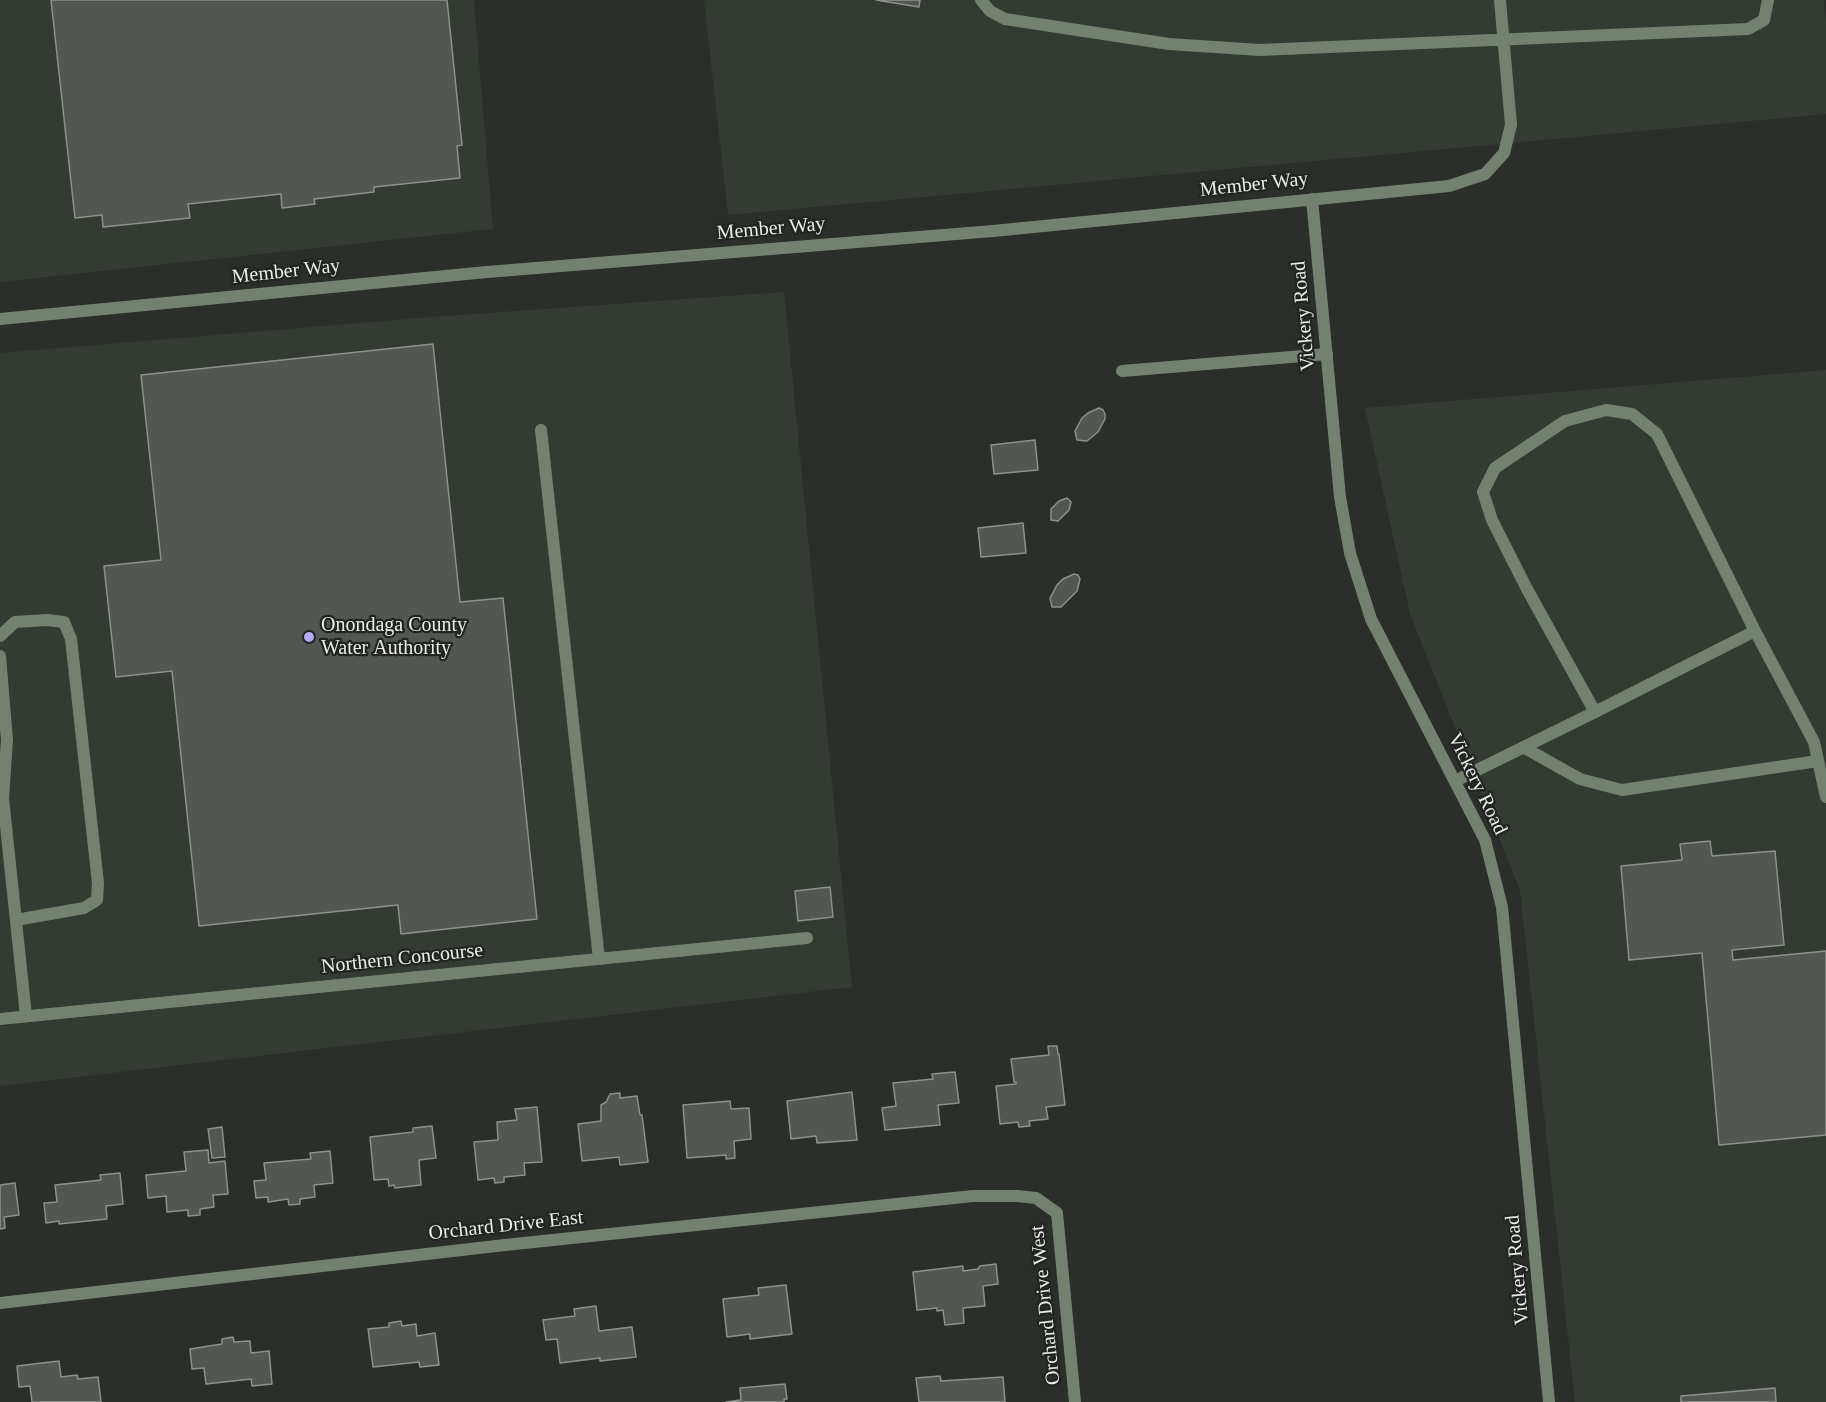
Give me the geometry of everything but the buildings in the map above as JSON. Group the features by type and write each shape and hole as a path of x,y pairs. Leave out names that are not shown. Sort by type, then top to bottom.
{"street":[{"path":"981,0 990,11 1005,19 1181,44 1260,50 1748,29 1764,20 1768,0"},
{"name":"Member Way","path":"0,319 487,272 993,231 1449,186 1485,174 1504,153 1511,124 1500,0"},
{"name":"Vickery Road","path":"1312,199 1340,497 1350,553 1371,619 1485,840 1502,907 1549,1402"},
{"path":"1122,371 1327,354"},
{"path":"1595,712 1527,589 1492,520 1483,492 1495,468 1565,421 1606,410 1632,414 1657,434 1755,631 1814,742 1826,797"},
{"path":"542,430 599,959"},
{"path":"0,636 15,622 47,620 64,622 71,639 98,883 97,900 84,908 16,920"},
{"path":"1455,781 1755,631"},
{"path":"0,656 7,740 3,798 4,846 16,920 26,1016"},
{"path":"1523,747 1580,779 1622,790 1818,761"},
{"name":"Northern Concourse","path":"0,1019 807,938"},
{"name":"Orchard Drive East","path":"0,1303 540,1241 973,1196 1017,1196"},
{"name":"Orchard Drive West","path":"1017,1196 1036,1198 1057,1213 1076,1402"}],"shaded area":[{"path":"0,0 474,0 493,229 0,282"},
{"path":"704,0 1824,0 1826,114 728,215"},
{"path":"784,292 852,987 0,1086 0,353 431,317"},
{"path":"1826,370 1826,1402 1575,1402 1520,890 1410,614 1365,408"}],"place":[{"name":"Onondaga County Water Authority","path":"309,637"}]}
